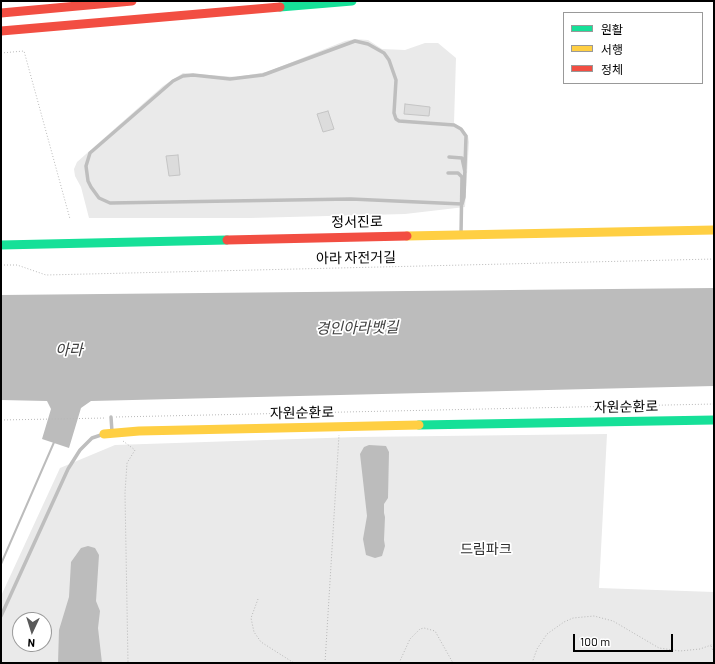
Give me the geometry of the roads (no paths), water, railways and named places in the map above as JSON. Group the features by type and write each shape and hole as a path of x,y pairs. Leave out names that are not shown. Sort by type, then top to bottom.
{"main road":[{"path":"1,13 132,1"},
{"path":"1,31 352,1"},
{"name":"정서진로","path":"1,245 461,234 714,230"},
{"name":"자원순환로","path":"108,433 340,426 714,420"}],"lane":[{"path":"355,41 368,44 384,53 389,60 396,80 394,113 396,119 399,121 454,125 461,129 466,136 467,143 462,204 351,199 110,203 105,202 94,193 88,181 86,166 90,153 174,81 183,76 230,79 251,77 276,71 323,51 355,41"},
{"path":"449,157 462,158 465,171"},
{"path":"448,173 465,171"},
{"path":"458,173 462,177 461,234"},
{"path":"108,433 111,417"},
{"name":"자원순환로","path":"1,616 68,469 80,450 92,438 108,433"}],"water":[{"name":"아라","path":"714,288 714,386 91,401 81,408 69,448 42,439 51,409 47,401 1,400 1,295"},
{"path":"369,445 386,446 389,452 388,498 384,504 385,546 382,556 375,558 366,555 363,539 367,516 360,454 364,447"},
{"path":"88,546 95,548 99,555 96,601 100,611 98,628 102,663 58,663 59,630 69,597 71,562 81,548"}],"waterway":[{"path":"1,564 55,440"}],"water label":[{"name":"경인아라뱃길","path":"357,328"}],"park label":[{"name":"드림파크","path":"486,549"}]}
